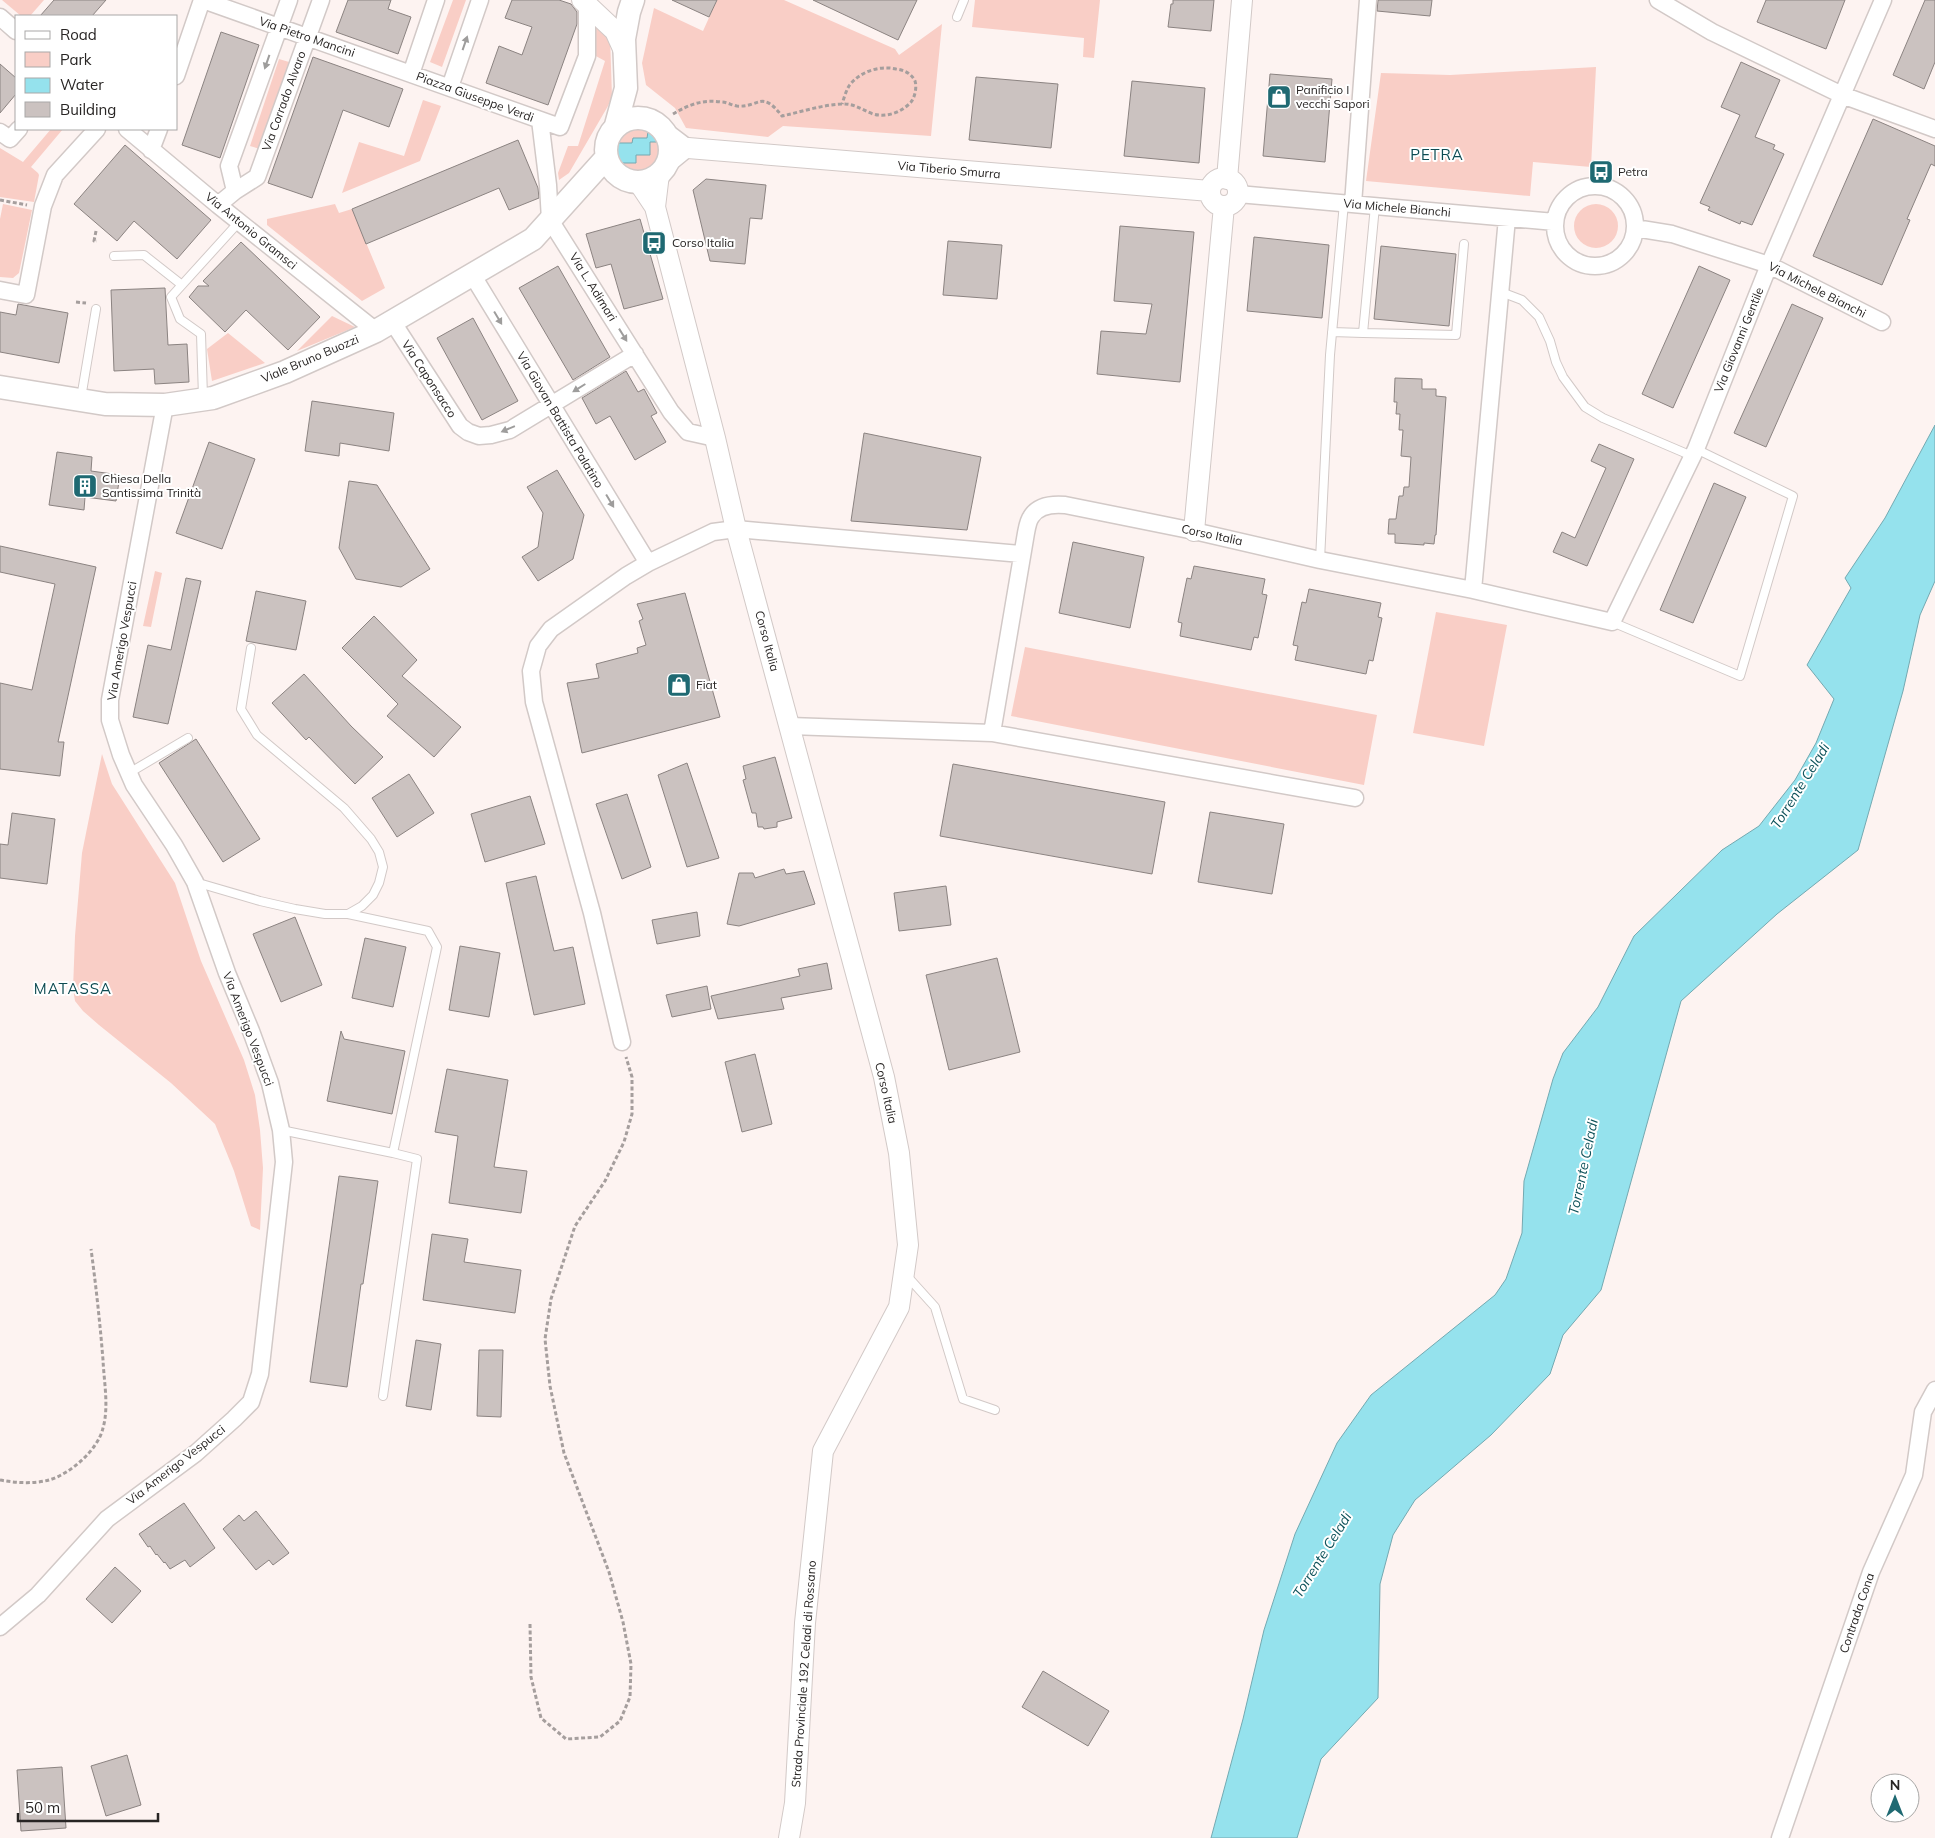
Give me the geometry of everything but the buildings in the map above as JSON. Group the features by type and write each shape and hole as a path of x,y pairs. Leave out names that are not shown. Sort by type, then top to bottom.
{"main road":[{"path":"626,88 660,121 670,146 670,154 663,170 650,180 639,183 621,178 610,165 606,140 616,125 626,88 624,51 626,26 633,0"},
{"path":"616,125 625,120 635,118 660,121"},
{"name":"Viale Bruno Buozzi","path":"0,387 105,404 165,405 204,400 285,372 384,326 473,276 533,239 577,190 610,165"}],"street":[{"name":"Via Pietro Mancini","path":"202,0 411,74"},
{"path":"178,70 202,0"},
{"path":"235,191 229,166 250,113 289,0"},
{"name":"Via Corrado Alvaro","path":"218,204 257,177 321,0"},
{"path":"411,74 436,0"},
{"path":"450,87 480,0"},
{"path":"620,0 629,0"},
{"path":"1194,531 1229,193 1242,0"},
{"path":"1348,203 1368,0"},
{"path":"1658,0 1712,32 1842,95 1935,129"},
{"name":"Via Giovanni Gentile","path":"1612,622 1694,453 1769,265 1883,0"},
{"path":"585,2 615,31 624,51"},
{"name":"Piazza Giuseppe Verdi","path":"411,74 560,127 587,56 585,2"},
{"path":"0,17 15,30"},
{"name":"Piazza Giuseppe Verdi","path":"540,120 550,220"},
{"path":"655,207 663,170 688,148 660,121"},
{"path":"0,132 10,139 18,130"},
{"path":"0,290 26,295 43,206 55,175 96,130"},
{"name":"Via Antonio Gramsci","path":"128,130 239,222 384,326"},
{"path":"151,150 159,130"},
{"name":"Via Tiberio Smurra","path":"688,148 1210,191 1211,198 1216,204 1229,193"},
{"path":"639,183 655,207"},
{"path":"1591,186 1605,188 1617,193 1627,202 1633,214 1635,228 1632,240 1626,251 1616,260 1605,265 1592,266 1580,263 1569,256 1560,246 1555,222 1559,209 1567,198 1578,190 1591,186"},
{"name":"Via Michele Bianchi","path":"1229,193 1555,222"},
{"name":"Corso Italia","path":"655,207 715,438 736,529 888,1096 900,1153 908,1245 900,1306 823,1451"},
{"path":"1473,590 1507,218"},
{"name":"Via L. Adimari","path":"550,220 671,412 688,432 715,438"},
{"name":"Via Michele Bianchi","path":"1635,228 1672,234 1769,265 1882,322"},
{"name":"Via Giovan Battista Palatino","path":"473,276 648,563"},
{"name":"Via Caponsacco","path":"384,326 453,417 468,432 485,436 510,430 551,405"},
{"path":"551,405 635,354"},
{"name":"Via Amerigo Vespucci","path":"0,1627 38,1595 107,1520 196,1453 251,1402 260,1374 284,1162 281,1130 270,1083 252,1031 227,973 195,882 174,845 134,784 120,755 110,720 110,700 165,405"},
{"name":"Corso Italia","path":"992,733 1021,554 1031,517 1044,506 1054,504 1194,531 1320,560 1473,590 1612,622"},
{"path":"622,1042 592,913 534,702 531,671 538,646 551,629 626,576 648,563 712,532 736,529 1021,554"},
{"path":"790,726 992,733 1355,798"},
{"name":"Contrada Cona","path":"1780,1838 1872,1572 1914,1475 1923,1412 1935,1390"},
{"name":"Strada Provinciale 192 Celadi di Rossano","path":"789,1838 795,1803 805,1623 823,1451"}],"lane":[{"path":"957,17 964,0"},
{"path":"1320,560 1332,332 1348,203"},
{"path":"1363,333 1375,206"},
{"path":"204,400 201,334 180,319 171,297 239,222"},
{"path":"1332,332 1456,335 1464,244"},
{"path":"114,256 144,255 182,285"},
{"path":"1501,292 1522,300 1538,317 1550,340 1556,362 1563,377 1585,407 1603,418 1694,453 1793,496 1740,676 1612,622"},
{"path":"81,400 96,309"},
{"path":"251,648 241,709 257,735 344,808 371,839 379,852 383,868 373,895 362,906 348,914"},
{"path":"129,773 188,738"},
{"path":"195,882 295,909 325,914 348,914 428,931 437,947 393,1153"},
{"path":"281,1130 417,1159 383,1396"},
{"path":"904,1272 935,1307 963,1399 995,1410"}],"path":[{"path":"660,121 688,105 704,101 722,102 735,106 762,101 774,106 782,116 842,104 853,104 872,114 885,115 896,113 913,100 916,90 914,80 908,72 894,68 888,67 866,72 848,87 842,104"},
{"path":"0,200 33,206"},
{"path":"96,231 94,241 97,241"},
{"path":"76,302 86,303"},
{"path":"530,1624 531,1677 542,1718 566,1739 600,1737 620,1721 630,1697 631,1664 623,1622 609,1572 564,1453 550,1386 545,1339 551,1299 575,1226 605,1182 624,1142 632,1114 632,1077 622,1042"},
{"path":"0,1480 18,1483 50,1480 76,1466 92,1449 103,1429 106,1399 91,1250"}],"green space":[{"path":"2,0 44,0 31,15 20,15"},
{"path":"453,0 466,0 442,67 430,62"},
{"path":"717,0 784,0 895,49 899,55 942,24 931,136 783,126 768,137 686,128 675,108 646,85 642,63 654,8 703,31"},
{"path":"975,0 1100,0 1094,58 1083,57 1084,38 972,27"},
{"path":"595,18 610,36 612,97 569,173 559,180 558,173 568,146 578,146 605,61 594,55"},
{"path":"279,59 289,62 260,149 250,146"},
{"path":"1596,67 1591,167 1533,162 1530,196 1366,181 1381,73 1450,75"},
{"path":"423,100 441,106 420,161 342,193 359,142 404,156"},
{"path":"633,124 643,124 653,128 661,136 665,151 661,166 653,174 643,178 633,178 623,174 615,166 611,156 611,146 615,136 623,128"},
{"path":"50,130 62,130 31,167 39,175 34,202 0,197 0,148 23,162"},
{"path":"3,204 32,210 19,273 13,278 0,277 0,219"},
{"path":"335,204 339,213 352,209 385,288 362,301 267,225 267,219"},
{"path":"1596,204 1608,208 1614,214 1618,226 1614,238 1608,244 1596,248 1584,244 1578,238 1574,226 1578,214 1584,208"},
{"path":"332,316 355,327 297,351"},
{"path":"228,333 265,363 212,381 207,349"},
{"path":"155,571 162,573 151,627 143,626"},
{"path":"1436,612 1507,625 1484,746 1413,733"},
{"path":"1025,647 1377,715 1364,785 1011,716"},
{"path":"102,754 112,784 175,883 201,961 244,1060 255,1095 260,1130 263,1168 260,1230 251,1226 234,1171 215,1124 171,1083 83,1011 75,1001 73,989 75,936 82,853"}],"water":[{"path":"648,132 659,132 659,142 650,142 650,155 636,155 636,163 617,163 617,143 632,143 633,138 647,138"},
{"name":"Torrente Celadi","path":"1935,425 1935,581 1920,615 1903,691 1858,850 1777,914 1681,1001 1601,1290 1563,1335 1550,1374 1491,1435 1415,1500 1393,1535 1380,1584 1378,1698 1321,1759 1297,1838 1211,1838 1243,1719 1264,1630 1295,1534 1337,1443 1371,1395 1495,1295 1506,1279 1522,1233 1524,1181 1553,1079 1563,1053 1598,1007 1634,936 1722,850 1759,826 1795,780 1816,743 1834,699 1807,665 1851,588 1845,578 1885,518"}],"place":[{"name":"Panificio I vecchi Sapori","path":"1279,97"},
{"name":"Petra","path":"1601,172"},
{"name":"Corso Italia","path":"654,243"},
{"name":"Chiesa Della Santissima Trinità","path":"85,486"},
{"name":"Fiat","path":"679,685"}],"district":[{"name":"PETRA","path":"1437,155"},
{"name":"MATASSA","path":"73,989"}]}
